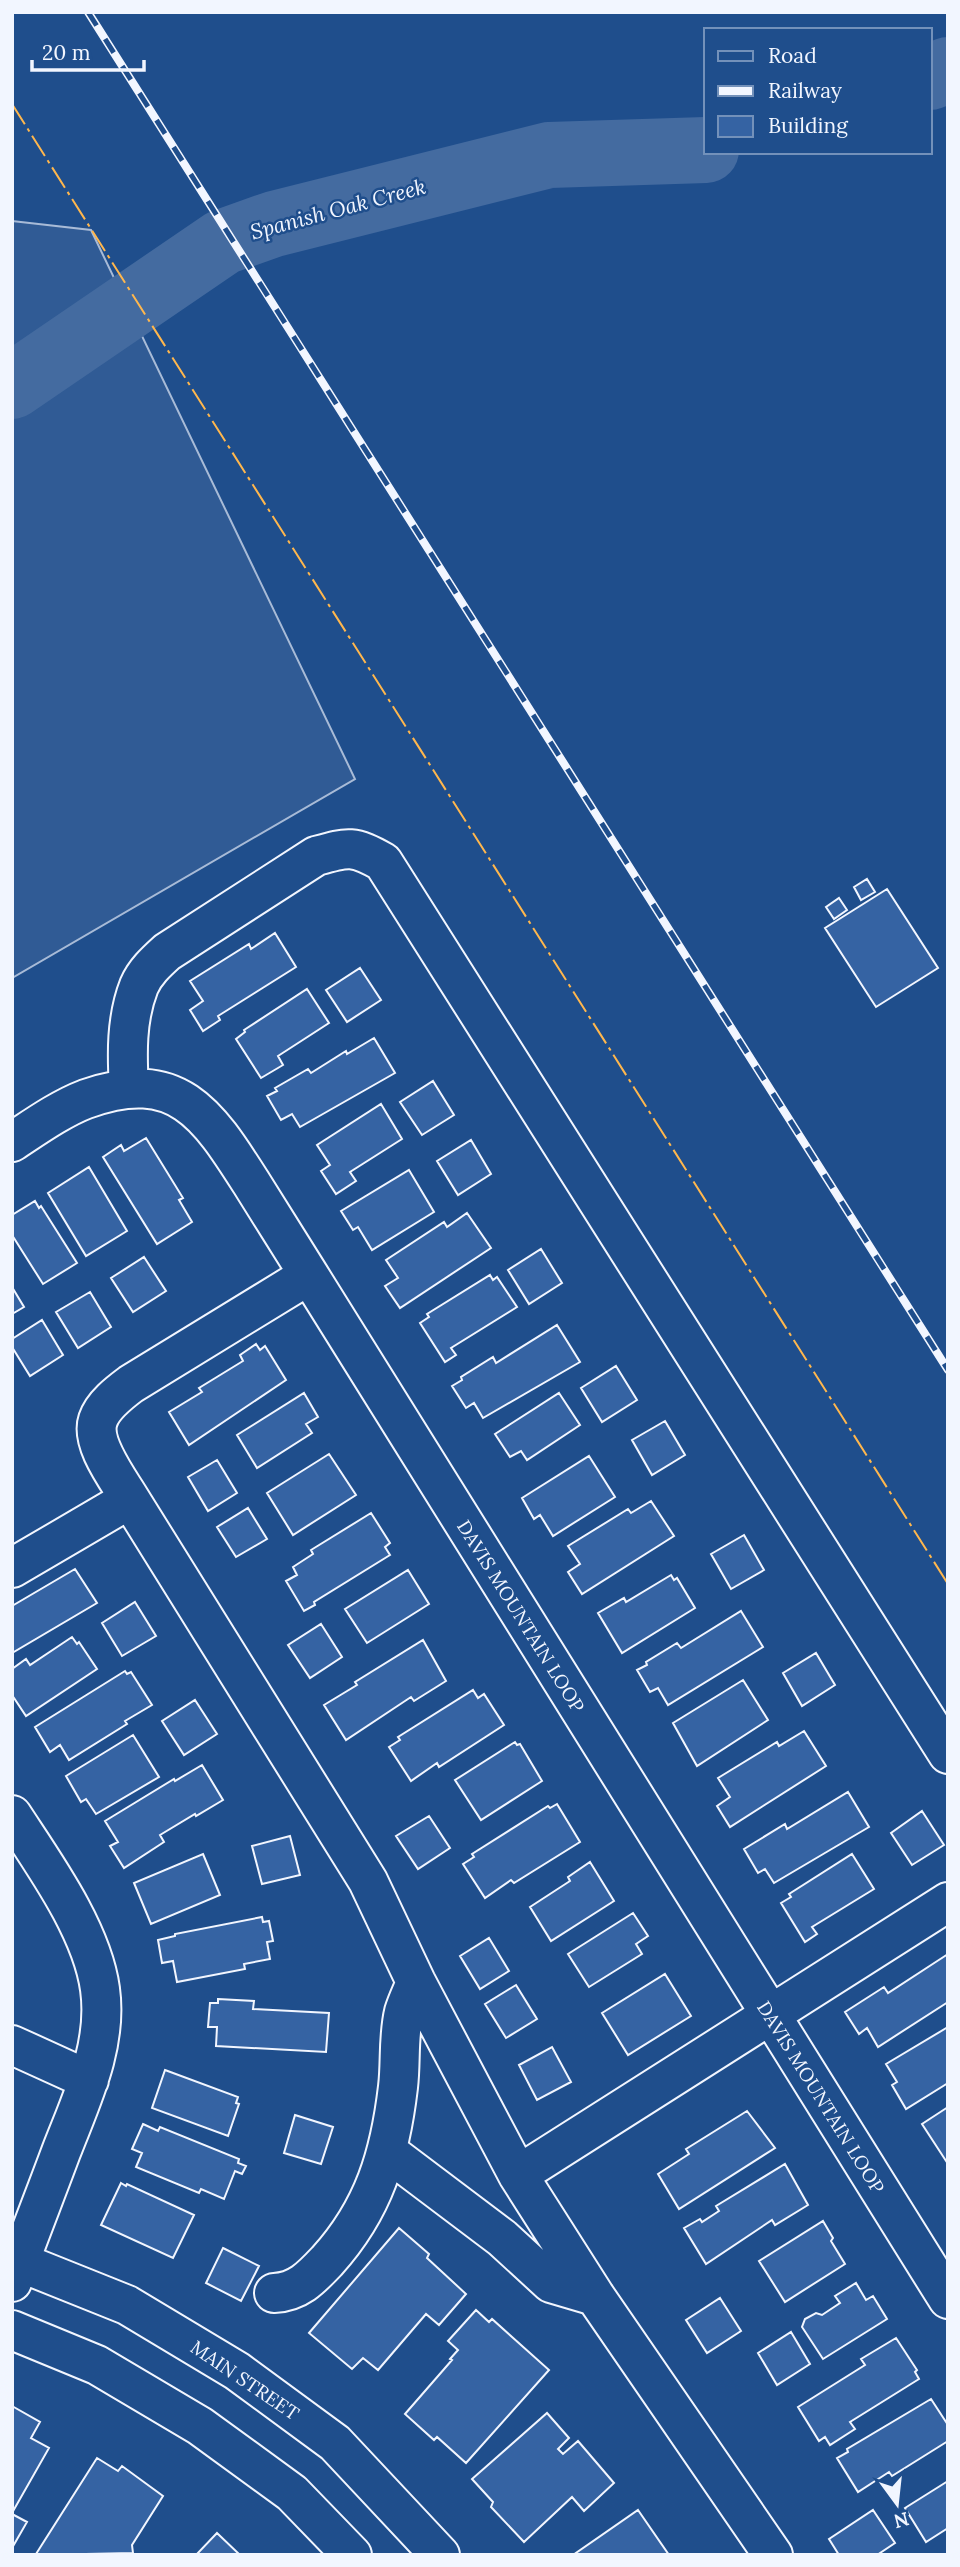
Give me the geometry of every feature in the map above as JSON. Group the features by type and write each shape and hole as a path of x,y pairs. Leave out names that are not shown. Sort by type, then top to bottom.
{"street":[{"path":"130,1089 126,1049 139,985 150,968 167,953 316,856 343,849 361,850 383,862 948,1754"},
{"name":"DAVIS MOUNTAIN LOOP","path":"12,1142 86,1099 130,1089 162,1092 184,1100 205,1116 224,1140 309,1275 948,2299"},
{"path":"309,1275 131,1384 112,1399 97,1420 97,1442 368,1881 416,1982 518,2175 595,2296 773,2555"},
{"path":"12,1568 130,1499"},
{"path":"12,1815 65,1896 88,1947 100,1989 100,2037 89,2080 15,2267"},
{"path":"518,2175 948,1902"},
{"path":"274,2293 288,2293 310,2279 341,2246 372,2193 388,2152 399,2085 403,2014 416,1982"},
{"path":"12,2045 89,2080"},
{"path":"388,2152 502,2238 551,2283 595,2296"},
{"name":"MAIN STREET","path":"15,2267 127,2305 237,2371 335,2443 440,2555"},
{"path":"12,2330 97,2365 200,2426 292,2493 352,2555"}],"shaded area":[{"path":"12,221 91,230 355,779 12,978"}],"building":[{"path":"867,879 875,892 861,900 854,887"},
{"path":"887,889 938,968 876,1007 825,928"},
{"path":"839,898 847,910 834,919 826,907"},
{"path":"275,933 296,967 218,1016 220,1020 203,1031 190,1010 203,1001 190,981 249,944 251,949"},
{"path":"360,968 381,1000 347,1022 326,990"},
{"path":"307,989 329,1023 278,1056 283,1065 261,1078 236,1039 244,1030"},
{"path":"374,1038 395,1073 300,1127 292,1114 281,1120 267,1096 277,1091 275,1088 308,1069 311,1073 346,1051 347,1054"},
{"path":"433,1081 454,1115 422,1135 400,1102"},
{"path":"381,1104 402,1139 350,1172 356,1181 336,1194 321,1171 330,1165 317,1145"},
{"path":"146,1138 183,1198 179,1200 192,1222 157,1244 103,1157 121,1145 124,1151"},
{"path":"471,1140 491,1174 458,1195 437,1161"},
{"path":"89,1167 127,1231 86,1256 48,1193"},
{"path":"409,1170 434,1212 372,1250 358,1227 353,1230 341,1211"},
{"path":"35,1201 39,1208 41,1206 77,1263 43,1284 12,1235 12,1215"},
{"path":"467,1213 491,1248 400,1308 385,1286 398,1278 386,1260 444,1222 447,1227"},
{"path":"541,1249 562,1283 529,1304 508,1270"},
{"path":"144,1257 166,1291 133,1312 111,1278"},
{"path":"490,1275 493,1280 497,1277 517,1307 451,1348 456,1355 445,1362 420,1323 429,1317 427,1314"},
{"path":"12,1287 24,1307 12,1314"},
{"path":"90,1292 111,1327 78,1348 56,1312"},
{"path":"42,1320 63,1355 30,1376 12,1347 12,1339"},
{"path":"557,1325 580,1362 483,1418 474,1403 466,1408 452,1386 462,1380 461,1377 493,1357 496,1363"},
{"path":"256,1344 260,1350 265,1346 286,1380 189,1445 169,1412 202,1392 199,1388 243,1361 240,1355"},
{"path":"616,1366 637,1400 602,1422 581,1388"},
{"path":"304,1393 318,1417 306,1424 312,1433 257,1468 237,1435"},
{"path":"559,1393 580,1425 527,1460 521,1451 510,1457 495,1434"},
{"path":"665,1421 685,1455 652,1475 632,1440"},
{"path":"329,1454 356,1495 293,1535 267,1493"},
{"path":"589,1456 615,1497 553,1536 540,1515 534,1519 522,1498"},
{"path":"217,1460 237,1493 208,1511 188,1477"},
{"path":"651,1501 674,1536 582,1594 568,1572 580,1564 568,1546 628,1509 631,1513"},
{"path":"248,1508 267,1539 236,1557 217,1527"},
{"path":"371,1513 390,1543 385,1547 390,1555 304,1611 286,1581 297,1575 293,1567 313,1554 311,1550"},
{"path":"744,1535 764,1570 731,1589 711,1554"},
{"path":"75,1569 97,1603 12,1653 12,1606"},
{"path":"408,1570 429,1604 367,1643 345,1609"},
{"path":"671,1575 674,1580 677,1578 695,1608 622,1653 598,1613 624,1598 626,1602"},
{"path":"135,1602 156,1636 122,1656 102,1623"},
{"path":"741,1611 763,1647 668,1705 658,1688 650,1692 637,1670 677,1643 681,1648"},
{"path":"321,1624 342,1657 310,1678 288,1645"},
{"path":"72,1637 77,1644 79,1642 97,1669 26,1716 12,1695 12,1669 26,1659 30,1665"},
{"path":"423,1640 446,1681 414,1701 411,1697 346,1740 324,1705 357,1685 355,1682"},
{"path":"816,1653 835,1685 802,1706 783,1673"},
{"path":"125,1671 127,1674 131,1672 152,1705 69,1760 60,1745 50,1752 35,1727"},
{"path":"743,1680 768,1720 697,1766 673,1723"},
{"path":"473,1690 478,1698 484,1694 504,1725 439,1767 437,1763 411,1781 389,1747 400,1740 398,1737"},
{"path":"195,1700 217,1734 184,1755 162,1721"},
{"path":"804,1731 826,1766 730,1827 717,1806 730,1797 718,1778 777,1742 779,1746"},
{"path":"133,1735 159,1777 96,1814 86,1799 81,1802 66,1776"},
{"path":"515,1742 520,1744 542,1781 481,1820 455,1780"},
{"path":"202,1765 223,1800 160,1835 164,1842 124,1868 110,1846 118,1842 105,1821"},
{"path":"848,1792 869,1827 774,1883 765,1869 758,1873 744,1849 785,1824 787,1829"},
{"path":"557,1804 580,1842 514,1883 511,1880 485,1898 463,1864 474,1857 472,1854 548,1806 550,1808"},
{"path":"922,1811 944,1845 912,1865 891,1833"},
{"path":"429,1816 450,1848 418,1869 396,1836"},
{"path":"290,1836 300,1875 262,1884 252,1846"},
{"path":"203,1854 220,1895 151,1924 134,1883"},
{"path":"852,1854 874,1889 812,1927 817,1934 805,1942 781,1903 791,1897 789,1894"},
{"path":"590,1862 614,1901 551,1941 530,1907 570,1881 568,1877"},
{"path":"633,1913 648,1936 636,1944 642,1954 589,1987 568,1954"},
{"path":"262,1917 263,1922 269,1921 273,1941 267,1942 270,1959 244,1964 245,1969 177,1982 173,1961 162,1963 158,1940 175,1934"},
{"path":"489,1938 509,1971 480,1989 460,1956"},
{"path":"948,1954 948,2002 878,2047 867,2028 859,2034 845,2012 884,1987 888,1993"},
{"path":"665,1974 691,2016 628,2055 602,2013"},
{"path":"516,1985 537,2019 506,2038 485,2004"},
{"path":"218,1999 254,2001 253,2009 329,2013 326,2052 216,2046 217,2027 208,2027 210,2003 218,2003"},
{"path":"948,2027 948,2083 906,2109 892,2085 897,2082 886,2064"},
{"path":"552,2047 571,2082 537,2100 519,2065"},
{"path":"165,2070 238,2097 236,2103 239,2104 228,2136 152,2108"},
{"path":"948,2107 948,2164 922,2124"},
{"path":"747,2111 775,2148 679,2209 658,2174 689,2154 686,2149"},
{"path":"295,2115 333,2127 321,2164 284,2153"},
{"path":"143,2124 158,2131 160,2127 239,2159 238,2163 246,2166 242,2174 235,2171 224,2199 201,2189 199,2193 136,2167 142,2153 132,2149"},
{"path":"785,2164 808,2205 775,2225 772,2220 706,2264 684,2228 700,2219 702,2222 719,2211 716,2206"},
{"path":"121,2183 194,2215 173,2258 101,2225"},
{"path":"823,2221 845,2264 785,2302 759,2261"},
{"path":"399,2228 429,2254 427,2258 466,2294 439,2325 426,2314 378,2370 363,2358 352,2369 309,2333"},
{"path":"223,2248 259,2266 241,2301 206,2283"},
{"path":"856,2283 866,2300 873,2296 887,2319 823,2359 802,2327 805,2319 816,2313 822,2315 840,2303 835,2296"},
{"path":"720,2298 741,2331 707,2353 686,2320"},
{"path":"476,2310 489,2322 492,2319 549,2370 466,2463 437,2437 434,2440 405,2414 452,2360 450,2359 458,2350 448,2341"},
{"path":"791,2332 810,2364 777,2385 758,2353"},
{"path":"896,2338 917,2370 915,2372 919,2379 850,2422 855,2429 830,2445 825,2437 819,2441 798,2407 865,2365 861,2359"},
{"path":"931,2399 948,2425 948,2441 892,2476 889,2472 858,2492 837,2458 848,2452 847,2449"},
{"path":"12,2406 40,2422 31,2438 49,2448 12,2513"},
{"path":"547,2413 569,2438 558,2449 563,2454 578,2441 614,2483 584,2511 572,2497 524,2542 491,2507 493,2502 472,2479"},
{"path":"97,2458 118,2471 122,2466 163,2496 132,2545 133,2553 36,2554"},
{"path":"948,2481 948,2528 926,2542 905,2508"},
{"path":"638,2510 669,2555 573,2555"},
{"path":"873,2510 895,2543 877,2555 839,2555 829,2539"},
{"path":"12,2514 27,2522 12,2548"},
{"path":"217,2533 240,2555 196,2555"}],"waterway":[{"name":"Spanish Oak Creek","path":"932,76 948,70"},
{"name":"Spanish Oak Creek","path":"12,386 223,242 274,224 549,155 704,150"}],"railway":[{"path":"88,12 948,1370"}],"power":[{"path":"12,104 948,1584"}]}
